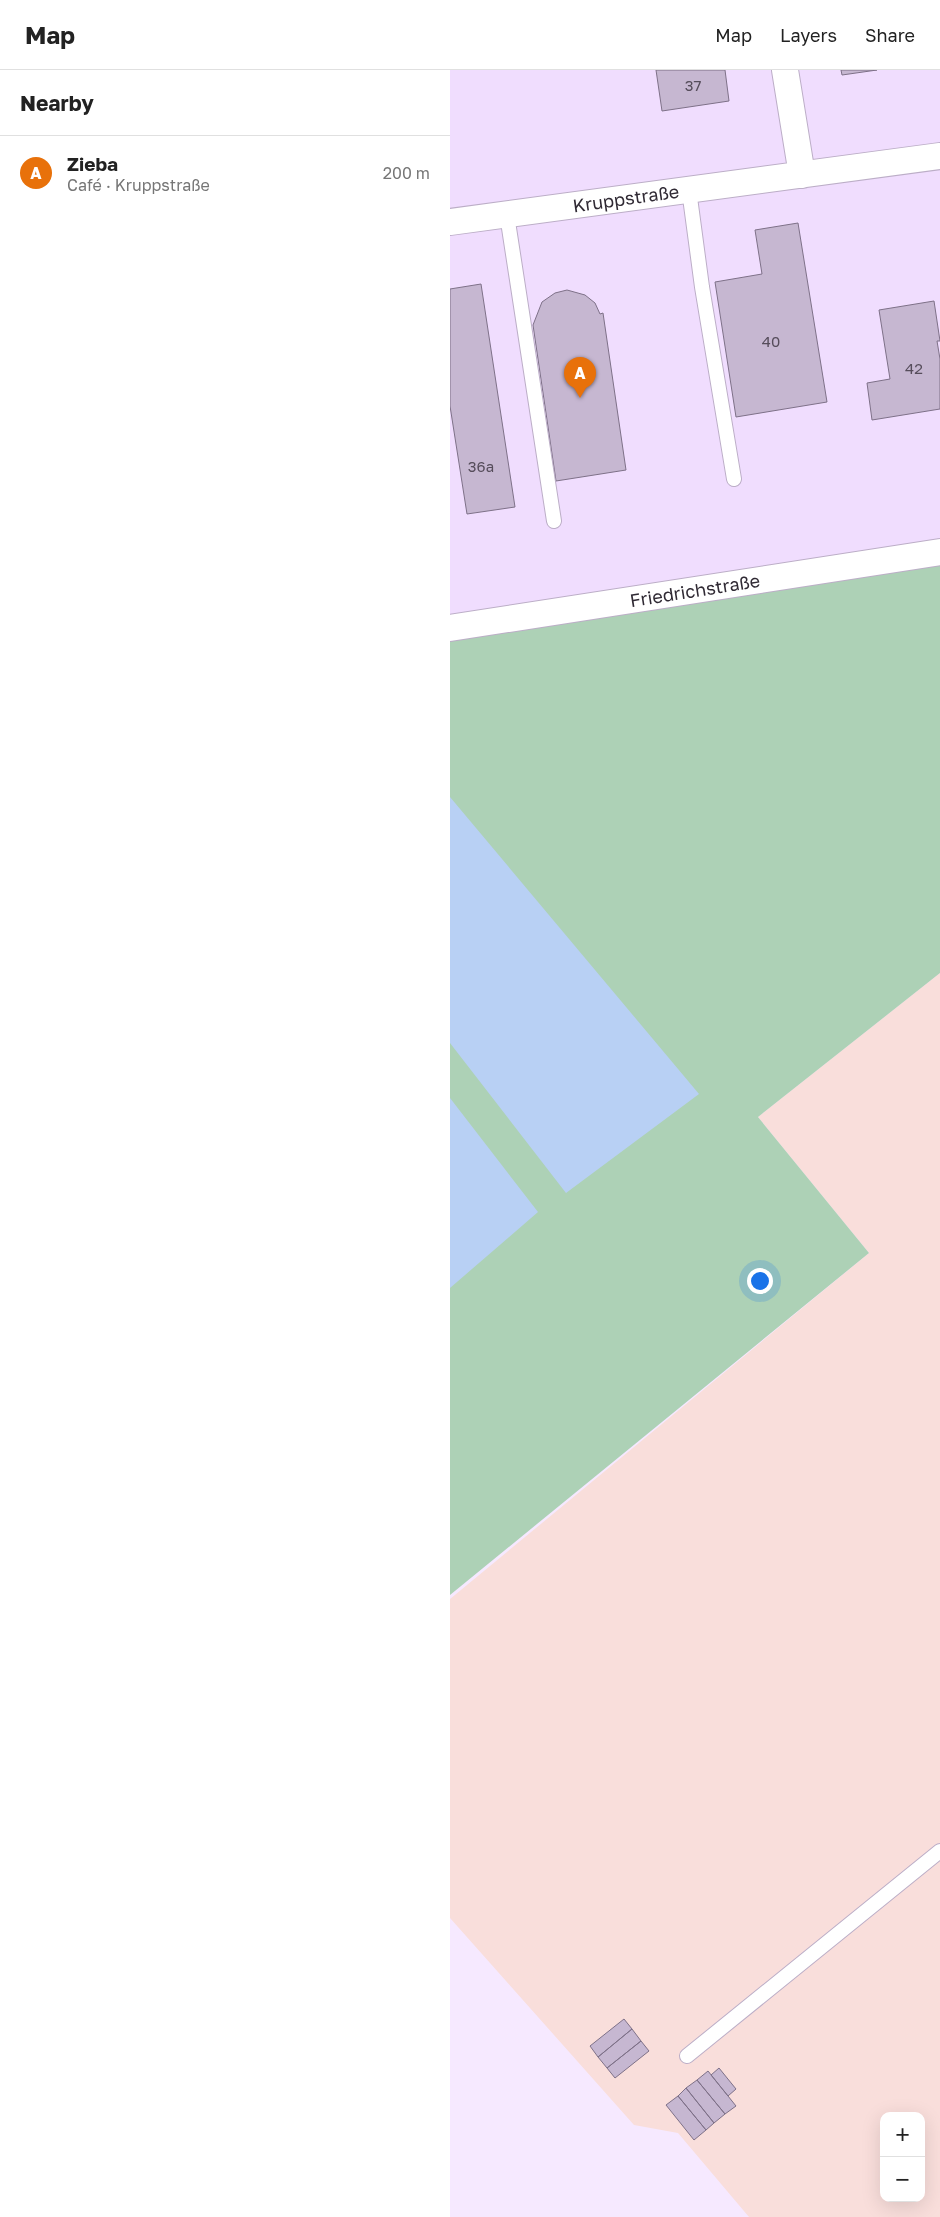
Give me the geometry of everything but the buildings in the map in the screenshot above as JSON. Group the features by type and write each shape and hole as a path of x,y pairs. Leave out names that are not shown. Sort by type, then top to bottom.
{"street":[{"path":"785,70 802,175"},
{"name":"Kruppstraße","path":"450,222 940,156"},
{"name":"Friedrichstraße","path":"450,628 940,552"}],"lane":[{"path":"689,190 702,287 734,479"},
{"path":"507,215 554,521"},
{"path":"687,2056 940,1851"}],"shaded area":[{"path":"450,70 940,70 940,552 450,628"},
{"path":"940,973 940,2217 749,2217 678,2133 634,2125 450,1918 450,1599 869,1253 758,1117"}],"green space":[{"path":"940,552 940,973 758,1117 869,1253 450,1595 450,628"}],"water":[{"path":"450,797 699,1094 566,1193 450,1043"},
{"path":"450,1098 538,1212 450,1288"}],"place":[{"name":"Zieba","path":"580,398"}]}
